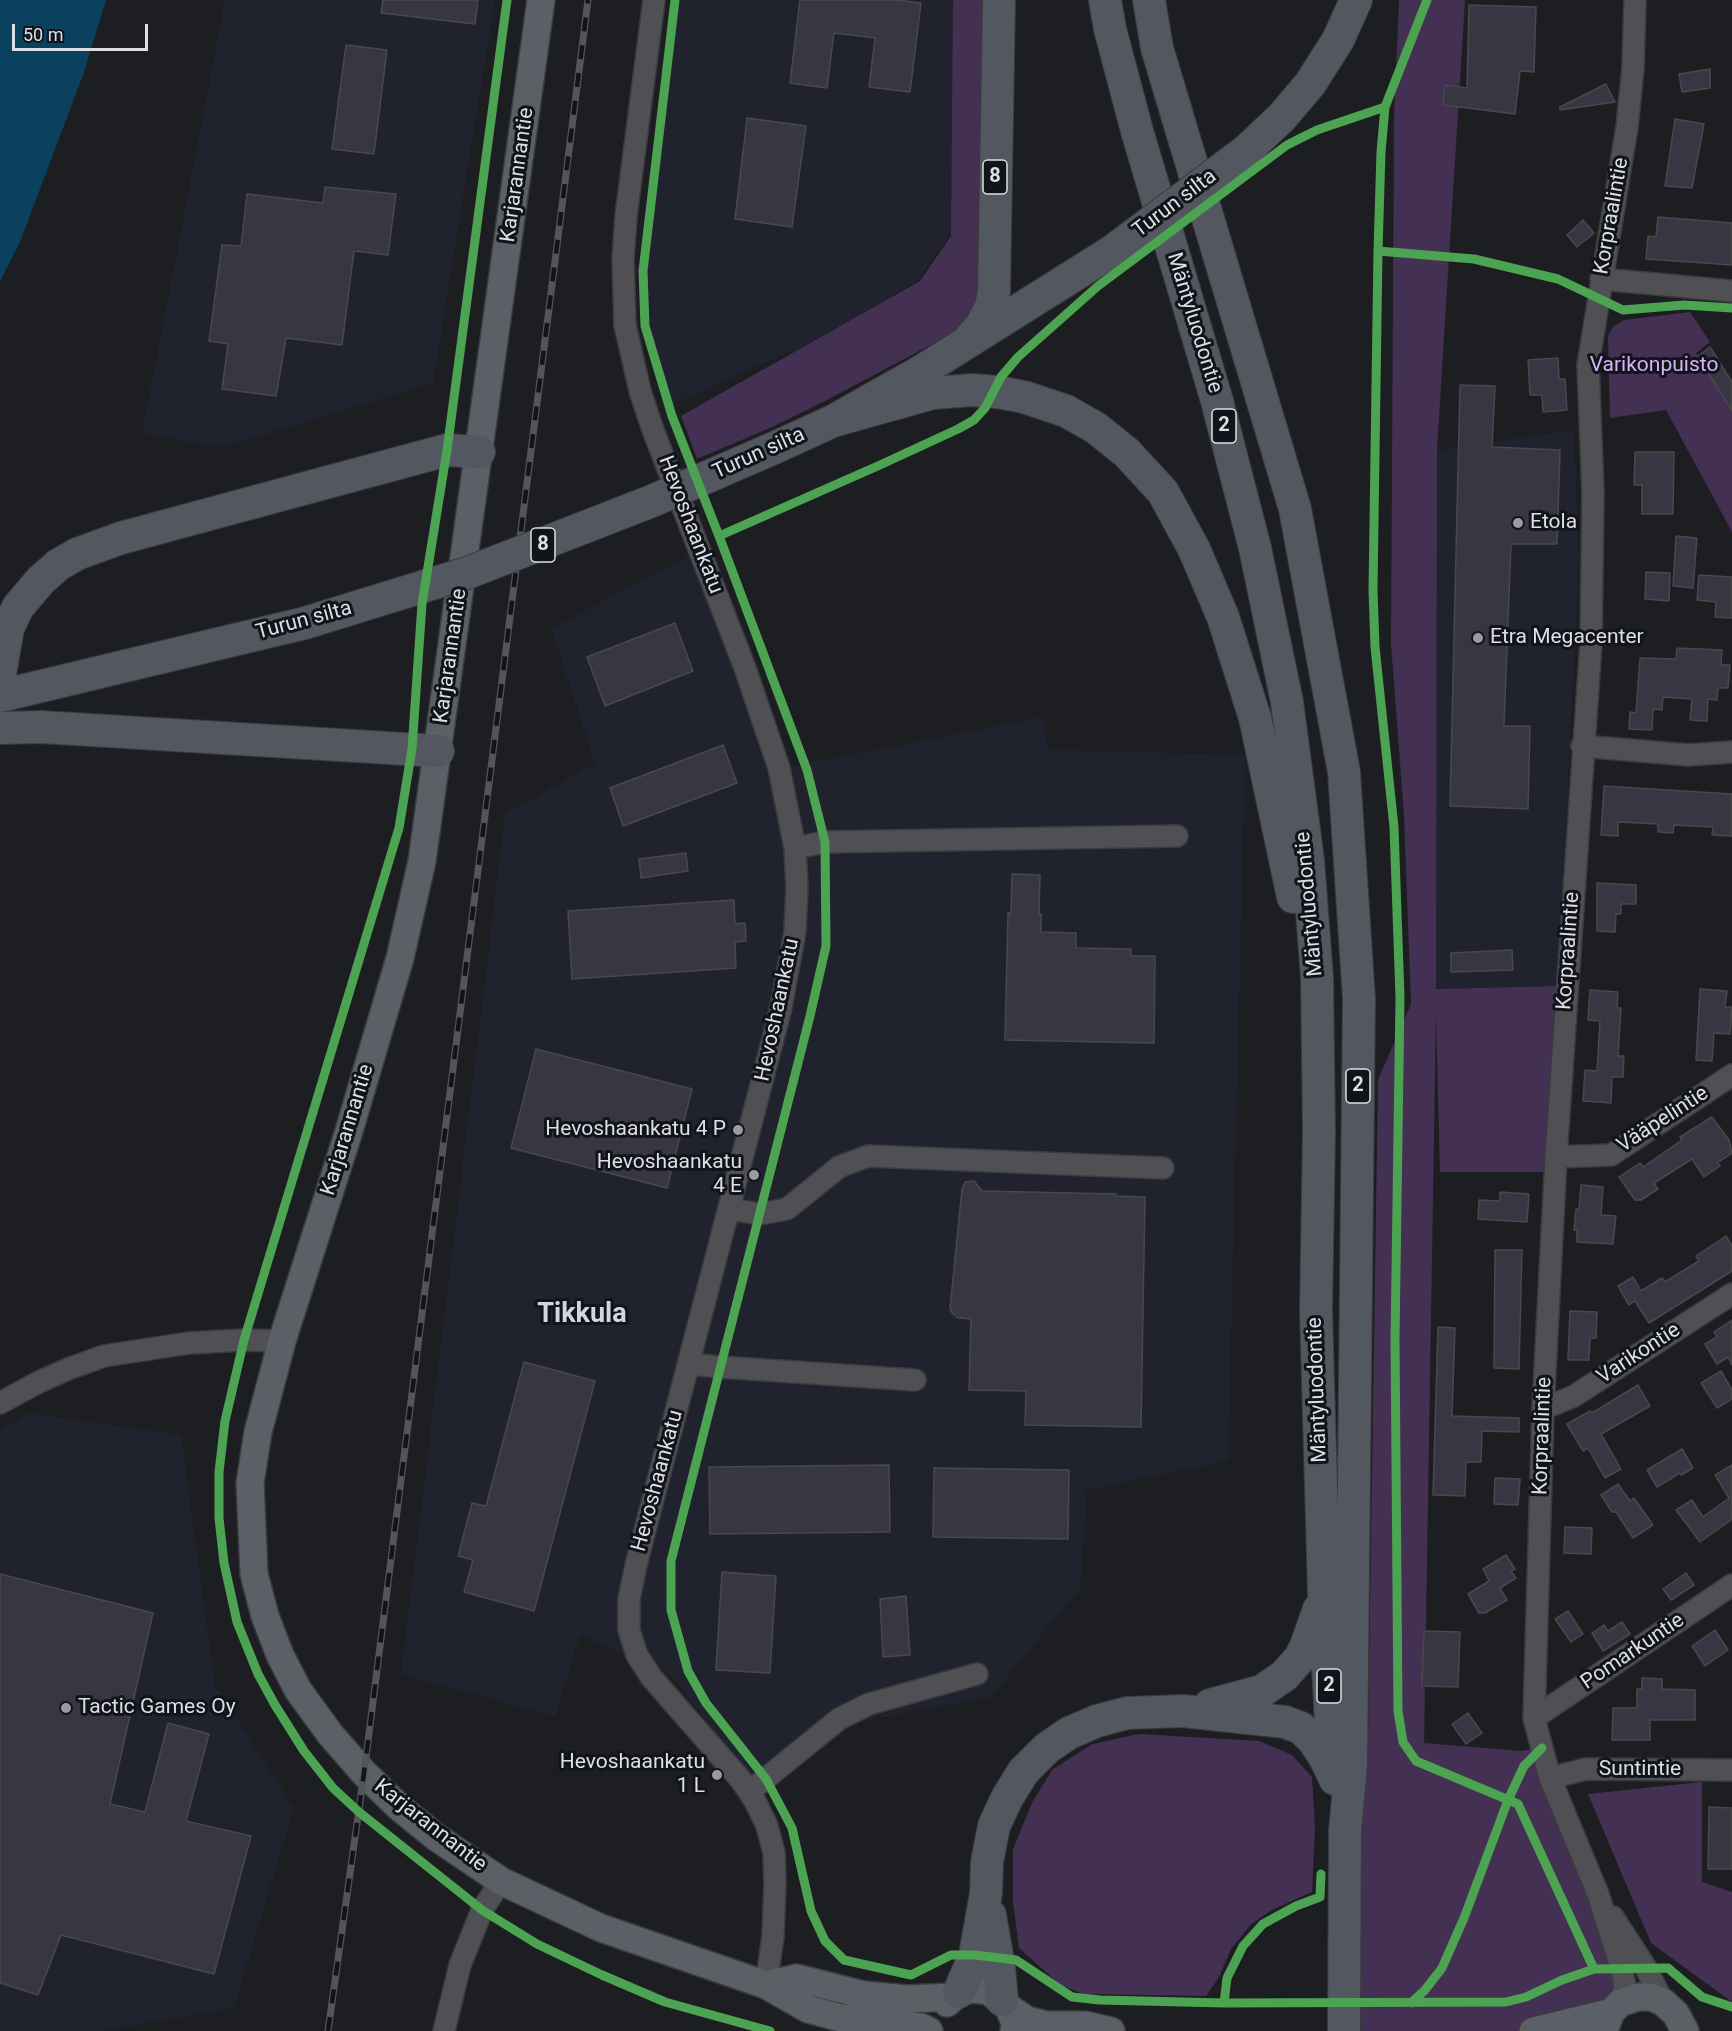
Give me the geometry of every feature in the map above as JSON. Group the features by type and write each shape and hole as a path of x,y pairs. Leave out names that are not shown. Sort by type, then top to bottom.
{"highway":[{"name":"8","path":"963,346 981,326 990,307 994,291 999,0"},
{"name":"Mäntyluodontie","path":"1105,0 1110,29 1137,131 1217,401 1255,548 1288,713 1308,860 1317,978 1319,1132 1316,1310 1324,1593 1335,1779 1345,1831"},
{"name":"Mäntyluodontie","path":"1149,0 1157,48 1295,509 1344,772 1359,999 1352,1766 1345,1831 1344,2031"},
{"name":"Turun silta","path":"0,696 305,623 466,573 652,501 833,421 963,346 1111,252 1247,150 1282,117 1310,84 1338,40 1356,0"},
{"path":"833,421 933,393 972,390 1024,397 1066,411 1096,428 1127,453 1163,492 1194,549 1223,617 1255,718 1286,859 1304,960 1317,978"},
{"path":"0,674 9,628 18,607 41,580 58,565 78,554 121,538 447,450 479,452"},
{"path":"0,728 41,727 438,751"},
{"path":"1183,1712 1254,1694 1284,1676 1300,1658 1306,1646 1324,1593"},
{"path":"955,1995 975,1955 986,1893 987,1862 994,1826 1023,1772 1047,1748 1069,1733 1097,1720 1128,1713 1183,1712 1285,1722 1301,1728 1314,1741 1335,1779"},
{"path":"986,1893 1009,2013"}],"main road":[{"name":"Karjarannantie","path":"541,0 422,861 400,958 282,1341 258,1432 250,1484 254,1574 265,1616 280,1655 298,1690 330,1734 364,1773 399,1807 436,1837 501,1881 601,1928 766,1985 808,2009 841,2018 921,2027 929,2031"},
{"path":"766,1985 797,1978 864,1995 908,2000 955,1995 973,1989 989,1991 1009,2013 1027,2020 1047,2025 1085,2025 1111,2031"},
{"path":"937,2031 941,2010 955,1995"},
{"path":"1533,2031 1612,2015 1638,1997 1650,1997 1663,2002 1676,2014 1687,2030"}],"street":[{"name":"Hevoshaankatu","path":"654,0 626,216 623,260 626,325 640,392 653,430 765,725 779,768 795,848 797,887 795,932 788,975 771,1049 637,1561 629,1599 629,1630 637,1655 651,1677 741,1780 767,1826 774,1853 775,1882 774,1936 766,1985"},
{"name":"Korpraalintie","path":"1612,2015 1624,1987 1622,1970 1598,1894 1550,1778 1534,1719 1543,1409 1556,1157 1582,746 1591,643 1593,504 1588,365 1627,127 1633,68 1635,0"},
{"path":"1601,279 1732,291"},
{"path":"1582,746 1688,755 1732,753"},
{"path":"795,848 825,842 1177,836"},
{"name":"Vääpelintie","path":"1556,1157 1611,1155 1732,1075"},
{"path":"729,1209 760,1214 787,1209 839,1167 868,1156 1163,1168"},
{"name":"Varikontie","path":"1543,1409 1574,1396 1732,1294"},
{"path":"0,1404 39,1382 104,1356 189,1343 244,1340 282,1341"},
{"path":"689,1364 915,1380"},
{"name":"Pomarkuntie","path":"1534,1719 1732,1585"},
{"path":"749,1792 839,1719 869,1704 977,1674"},
{"name":"Suntintie","path":"1550,1778 1586,1769 1732,1770"},
{"path":"444,2031 460,1965 482,1910 501,1881"},
{"name":"Korpraalintie","path":"1598,1894 1646,1968 1663,2002"}],"shaded area":[{"path":"225,0 495,0 433,383 224,447 142,434"},
{"path":"679,0 961,0 950,235 917,281 818,339 669,406 649,333 645,279"},
{"path":"1574,430 1579,562 1558,986 1436,989 1437,450"},
{"path":"693,554 768,771 1042,717 1049,750 1245,755 1228,1461 1087,1490 1080,1588 991,1697 857,1722 764,1795 670,1675 580,1635 555,1717 401,1674 505,814 595,763 551,628"},
{"path":"28,1413 181,1435 215,1685 294,1808 234,2008 101,2031 0,2031 0,1431"}],"green space":[{"path":"953,0 987,0 982,289 970,320 938,341 825,401 772,427 697,459 681,416 920,281 951,236"},
{"path":"1399,0 1465,0 1437,450 1436,989 1558,986 1555,1172 1440,1172 1436,1014 1424,1743 1520,1751 1542,1748 1622,1970 1611,2012 1539,2031 1344,2031 1368,1739 1378,1080 1411,1004 1404,815 1391,644 1394,117"},
{"name":"Varikonpuisto","path":"1690,312 1710,342 1696,353 1732,412 1732,532 1666,410 1610,418 1608,336 1613,327 1624,320"},
{"path":"1139,1734 1259,1741 1292,1755 1312,1777 1315,1828 1312,1892 1272,1910 1251,1924 1231,1949 1219,1977 1206,1996 1083,1994 1059,1984 1019,1948 1013,1901 1013,1849 1032,1803 1052,1770 1092,1744"},
{"path":"1702,1782 1702,1882 1732,1892 1732,2002 1651,1943 1588,1794"}],"water":[{"path":"0,0 106,0 83,75 20,242 0,281"}],"building":[{"path":"383,0 478,0 475,24 381,13"},
{"path":"800,0 897,0 921,3 910,92 869,87 875,38 834,33 827,88 790,83"},
{"path":"1469,5 1536,7 1534,72 1520,71 1515,114 1443,105 1445,85 1467,88"},
{"path":"346,45 387,50 374,154 332,149"},
{"path":"1710,69 1710,88 1682,92 1679,74"},
{"path":"1606,84 1615,102 1560,110 1560,107"},
{"path":"747,118 806,126 792,227 735,219"},
{"path":"1675,119 1704,124 1692,188 1665,186"},
{"path":"325,187 396,194 388,255 354,251 342,345 286,338 276,396 222,389 228,344 209,341 222,245 241,246 247,194 323,203"},
{"path":"1658,217 1732,223 1732,265 1646,259 1648,236 1656,237"},
{"path":"1583,220 1594,233 1577,247 1567,235"},
{"path":"1710,347 1732,382 1732,411 1698,356"},
{"path":"1558,358 1559,379 1565,379 1567,410 1543,412 1542,395 1530,395 1528,360"},
{"path":"1460,385 1495,386 1492,447 1560,450 1557,544 1511,544 1504,726 1530,726 1528,809 1450,806"},
{"path":"1635,452 1674,452 1673,514 1642,514 1642,485 1634,485"},
{"path":"1676,536 1697,538 1693,588 1673,586"},
{"path":"1646,572 1670,573 1669,601 1645,599"},
{"path":"1699,575 1732,577 1732,618 1715,617 1716,602 1697,600"},
{"path":"675,623 693,671 605,706 587,657"},
{"path":"1677,648 1722,650 1721,665 1730,665 1728,688 1718,688 1717,700 1708,699 1707,721 1690,720 1692,699 1663,697 1662,710 1653,709 1652,730 1629,729 1630,712 1636,713 1640,658 1676,659"},
{"path":"723,745 737,783 623,826 610,788"},
{"path":"1604,786 1732,794 1732,836 1712,835 1713,827 1674,825 1673,833 1658,832 1658,824 1618,822 1618,836 1601,835"},
{"path":"686,853 688,871 641,878 639,859"},
{"path":"1012,874 1040,875 1041,932 1076,933 1076,948 1131,949 1131,956 1155,956 1154,1043 1005,1040 1008,913 1011,913"},
{"path":"1597,883 1636,885 1636,904 1621,904 1621,914 1616,914 1615,932 1597,931"},
{"path":"734,900 735,924 745,923 746,941 735,942 736,968 572,979 568,911"},
{"path":"1512,950 1513,970 1451,972 1451,953"},
{"path":"1700,989 1727,991 1725,1007 1732,1007 1730,1034 1714,1033 1712,1061 1696,1060"},
{"path":"1590,990 1618,992 1617,1008 1621,1008 1618,1056 1624,1056 1623,1077 1612,1077 1611,1103 1583,1101 1585,1070 1597,1071 1600,1021 1588,1020"},
{"path":"536,1049 692,1089 667,1188 511,1148"},
{"path":"1712,1117 1729,1140 1732,1153 1717,1163 1720,1166 1704,1177 1692,1159 1654,1183 1658,1189 1641,1200 1635,1200 1619,1177 1640,1163 1643,1167 1682,1140 1680,1137"},
{"path":"974,1181 982,1191 1116,1194 1116,1196 1145,1197 1141,1427 1025,1425 1026,1391 969,1390 971,1319 958,1318 950,1308 962,1189 965,1182"},
{"path":"1581,1185 1603,1187 1601,1215 1616,1216 1613,1244 1577,1242 1577,1230 1574,1230"},
{"path":"1500,1192 1529,1194 1527,1222 1478,1219 1479,1200 1500,1201"},
{"path":"1726,1236 1732,1246 1732,1271 1649,1323 1635,1301 1629,1305 1618,1286 1633,1277 1641,1291 1662,1278 1665,1282 1699,1261 1696,1256"},
{"path":"1495,1250 1522,1250 1519,1369 1494,1368"},
{"path":"1570,1311 1597,1312 1596,1338 1590,1338 1589,1360 1568,1360"},
{"path":"1732,1320 1732,1365 1728,1357 1717,1364 1705,1344 1717,1337 1714,1332"},
{"path":"1438,1327 1455,1328 1452,1416 1519,1418 1519,1432 1482,1431 1481,1462 1466,1462 1465,1496 1433,1495"},
{"path":"524,1362 595,1381 534,1611 464,1592 473,1560 458,1556 472,1503 486,1506"},
{"path":"1721,1371 1732,1390 1732,1399 1717,1408 1701,1383"},
{"path":"1638,1385 1650,1406 1601,1434 1621,1469 1605,1478 1588,1448 1583,1451 1567,1424 1590,1411 1592,1413"},
{"path":"1682,1449 1693,1468 1657,1487 1647,1470"},
{"path":"889,1465 890,1532 710,1534 709,1467"},
{"path":"1732,1465 1732,1519 1700,1542 1676,1510 1692,1500 1703,1517 1729,1498 1715,1475"},
{"path":"934,1468 1069,1470 1068,1539 933,1537"},
{"path":"1495,1478 1520,1479 1518,1505 1494,1504"},
{"path":"1618,1484 1630,1501 1634,1498 1653,1525 1633,1538 1616,1512 1612,1512 1601,1495"},
{"path":"1565,1527 1592,1528 1591,1554 1564,1553"},
{"path":"1506,1555 1515,1569 1511,1571 1516,1578 1500,1588 1507,1600 1485,1613 1479,1613 1468,1594 1489,1581 1483,1569"},
{"path":"722,1572 776,1576 770,1673 716,1670"},
{"path":"1686,1573 1694,1585 1671,1600 1663,1589"},
{"name":"Tactic Games Oy","path":"0,1574 153,1613 110,1804 145,1812 168,1723 209,1734 186,1821 251,1836 214,1974 61,1935 38,1995 0,1983"},
{"path":"906,1596 910,1655 883,1657 880,1599"},
{"path":"1568,1611 1583,1634 1571,1642 1555,1619"},
{"path":"1622,1622 1630,1634 1603,1651 1592,1633 1604,1625 1608,1631"},
{"path":"1715,1630 1728,1650 1705,1666 1692,1646"},
{"path":"1424,1631 1460,1632 1458,1687 1422,1686"},
{"path":"1642,1678 1662,1679 1662,1689 1695,1690 1695,1720 1650,1720 1650,1740 1612,1740 1613,1708 1637,1708 1637,1689 1642,1689"},
{"path":"1468,1713 1482,1733 1466,1744 1452,1724"},
{"path":"1709,1807 1732,1808 1732,1869 1708,1869"}],"railway":[{"path":"328,2031 364,1773 588,0"}],"cycle path":[{"path":"507,0 447,450 422,604 412,749 399,828 244,1340 225,1421 219,1472 219,1518 224,1563 237,1622 258,1674 304,1751 333,1788 359,1812 482,1910 537,1944 665,2002 770,2031"},
{"path":"675,0 643,271 645,326 672,416 807,770 825,842 826,946 671,1561 671,1610 688,1671 706,1703 766,1779 792,1828 811,1911 825,1941 844,1960 911,1975 951,1955 975,1955 1016,1960 1072,1997 1100,2000 1224,2003 1506,2002 1526,1997 1562,1980 1594,1969 1668,1968 1702,1997 1732,2007"},
{"path":"1427,0 1385,107 1381,152 1378,251 1373,590 1375,647 1394,827 1400,998 1395,1339 1398,1711 1403,1742 1416,1761 1518,1804 1594,1969"},
{"path":"719,536 880,465 974,420 985,408 1001,377 1018,357 1098,286 1287,145 1317,130 1385,107"},
{"path":"1378,251 1474,259 1558,279 1623,310 1684,305 1732,308"},
{"path":"1411,2003 1425,1990 1442,1968 1464,1918 1508,1800 1524,1766 1542,1748"},
{"path":"1224,2003 1227,1978 1243,1946 1263,1924 1296,1906 1320,1897 1321,1874"}],"place":[{"name":"Etola","path":"1518,523"},
{"name":"Etra Megacenter","path":"1478,638"},
{"name":"Hevoshaankatu 4 P","path":"738,1130"},
{"name":"Hevoshaankatu 4 E","path":"754,1175"},
{"name":"Tactic Games Oy","path":"66,1708"},
{"name":"Hevoshaankatu 1 L","path":"717,1775"}],"district":[{"name":"Tikkula","path":"582,1315"}]}
